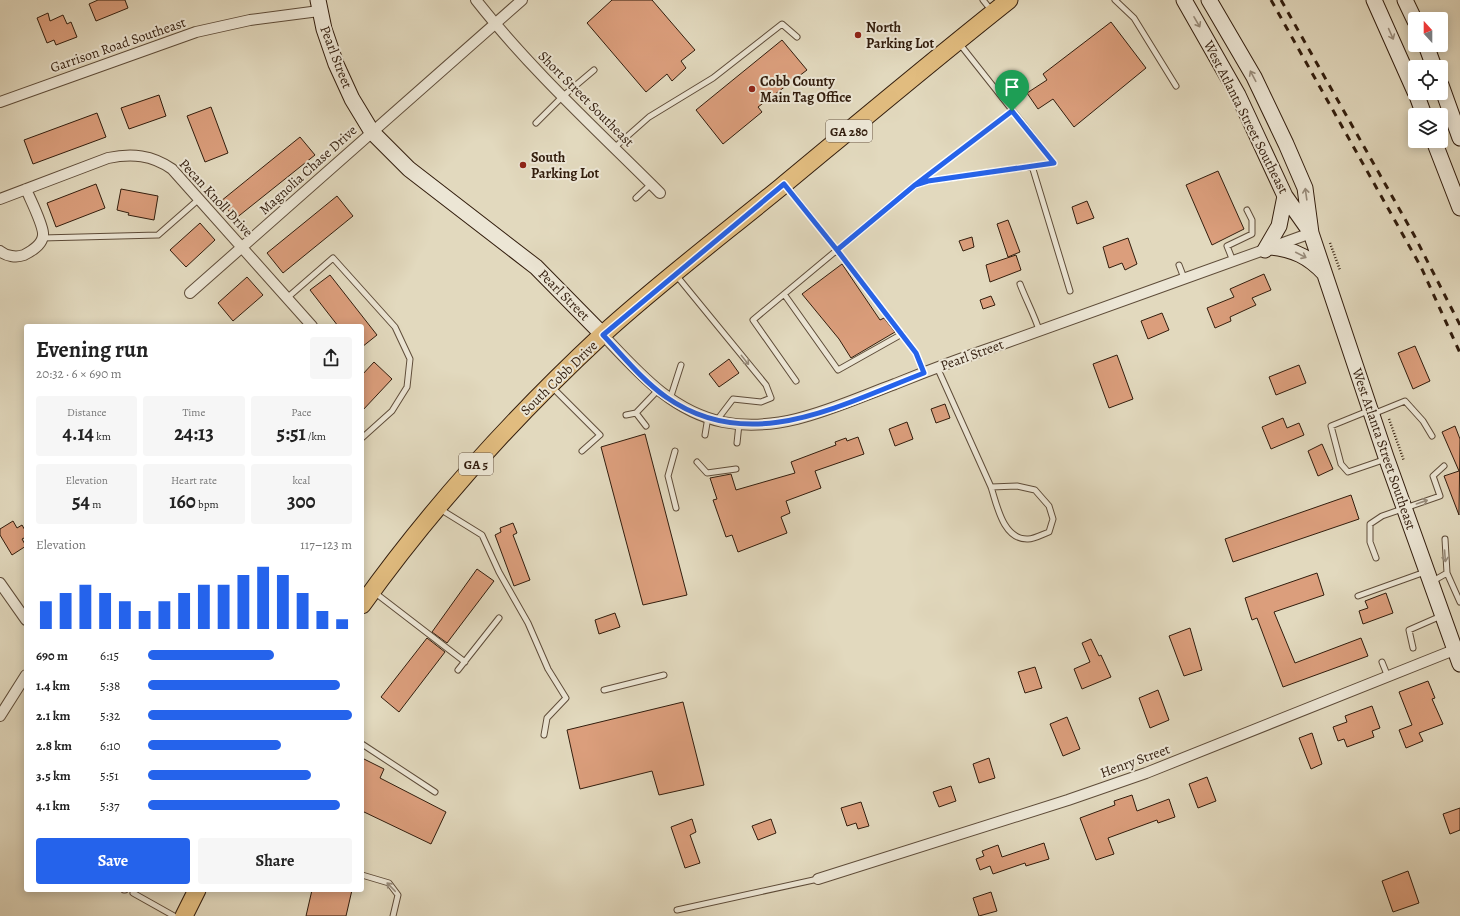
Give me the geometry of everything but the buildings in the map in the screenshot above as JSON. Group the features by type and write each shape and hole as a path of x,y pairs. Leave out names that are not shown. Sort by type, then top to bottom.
{"main road":[{"name":"South Cobb Drive","path":"364,602 437,508 526,410 603,335 675,273 958,42 988,6 1009,0"},
{"path":"184,916 196,892"}],"street":[{"name":"Short Street Southeast","path":"476,0 495,24 562,97 660,193"},
{"name":"Magnolia Chase Drive","path":"190,292 522,0"},
{"name":"West Atlanta Street Southeast","path":"1184,0 1238,95 1285,196 1311,233"},
{"name":"West Atlanta Street Southeast","path":"1209,0 1250,70 1286,144 1305,188 1311,233 1387,459 1460,664"},
{"path":"1374,0 1408,76"},
{"path":"1405,0 1411,12"},
{"name":"Pearl Street","path":"319,6 330,47 344,83 372,132 409,169 536,267 658,390 670,400 712,419 739,424 769,424 806,416 937,367 1311,233"},
{"name":"Garrison Road Southeast","path":"0,102 196,32 319,6"},
{"path":"1446,100 1460,138"},
{"path":"1437,148 1460,208"},
{"name":"Pecan Knoll Drive","path":"0,199 108,158 124,155 138,155 156,160 172,169 310,324"},
{"path":"0,252 9,256 21,256 30,252 40,242 43,233 26,189"},
{"path":"1285,196 1279,226 1268,249 1286,249 1301,254 1325,274"},
{"path":"0,583 24,617"},
{"name":"Henry Street","path":"818,879 1068,800 1146,773 1454,650"},
{"path":"0,716 24,678"}],"lane":[{"path":"1115,0 1134,18 1176,86"},
{"path":"614,148 649,117 713,78 782,24 798,37"},
{"path":"915,185 928,181 1054,163 958,42"},
{"path":"536,123 562,97 594,70"},
{"path":"796,381 753,320 915,185 1012,111"},
{"path":"1032,166 1070,291"},
{"path":"636,198 651,184"},
{"path":"784,184 902,334 916,353 924,373"},
{"path":"41,238 158,235 199,199"},
{"path":"1233,261 1228,246 1252,234 1252,220 1247,210"},
{"path":"287,298 333,258 395,327 410,359 408,387 392,411 364,436"},
{"path":"1179,265 1184,278"},
{"path":"675,273 766,385 771,398 761,402 733,399 712,419 705,435"},
{"path":"1020,284 1027,302 1034,313 1040,330"},
{"path":"784,294 838,370 902,334"},
{"path":"670,400 681,365"},
{"path":"937,367 991,487 1009,532 1018,538 1029,539 1049,532 1053,520 1049,506 1035,490 1016,486 991,487"},
{"path":"550,385 600,435 582,451"},
{"path":"626,415 636,413 658,390"},
{"path":"1387,459 1348,472 1341,464 1331,426 1405,401 1423,421 1432,436"},
{"path":"636,413 646,426"},
{"path":"737,443 739,424"},
{"path":"675,451 668,476 676,508"},
{"path":"697,462 707,473 736,469"},
{"path":"1376,558 1370,542 1370,524 1382,516 1404,507 1440,496 1433,476 1444,466"},
{"path":"437,508 482,535 499,572 528,623 548,669 566,698 547,718 544,735"},
{"path":"1445,539 1447,573 1460,602"},
{"path":"1358,596 1447,573"},
{"path":"372,591 465,662"},
{"path":"1413,648 1409,630 1442,616"},
{"path":"458,670 499,618"},
{"path":"1382,662 1388,677"},
{"path":"604,690 664,675"},
{"path":"364,745 435,792"},
{"path":"364,876 389,883 398,895 393,916"},
{"path":"677,910 818,879"},
{"path":"133,893 174,916"}],"railway":[{"path":"1271,0 1421,267 1460,353"},
{"path":"1281,0 1414,235 1460,325"}],"place":[{"name":"North Parking Lot","path":"858,35"},
{"name":"Cobb County Main Tag Office","path":"752,89"},
{"name":"South Parking Lot","path":"523,165"}],"route":[{"path":"1012,111 915,185 837,250 784,184 632,309 603,335 642,376 673,401 703,416 722,422 743,425 769,424 806,416 924,373 916,353 837,250 876,217 915,185 928,181 1054,163 1012,111"}]}
